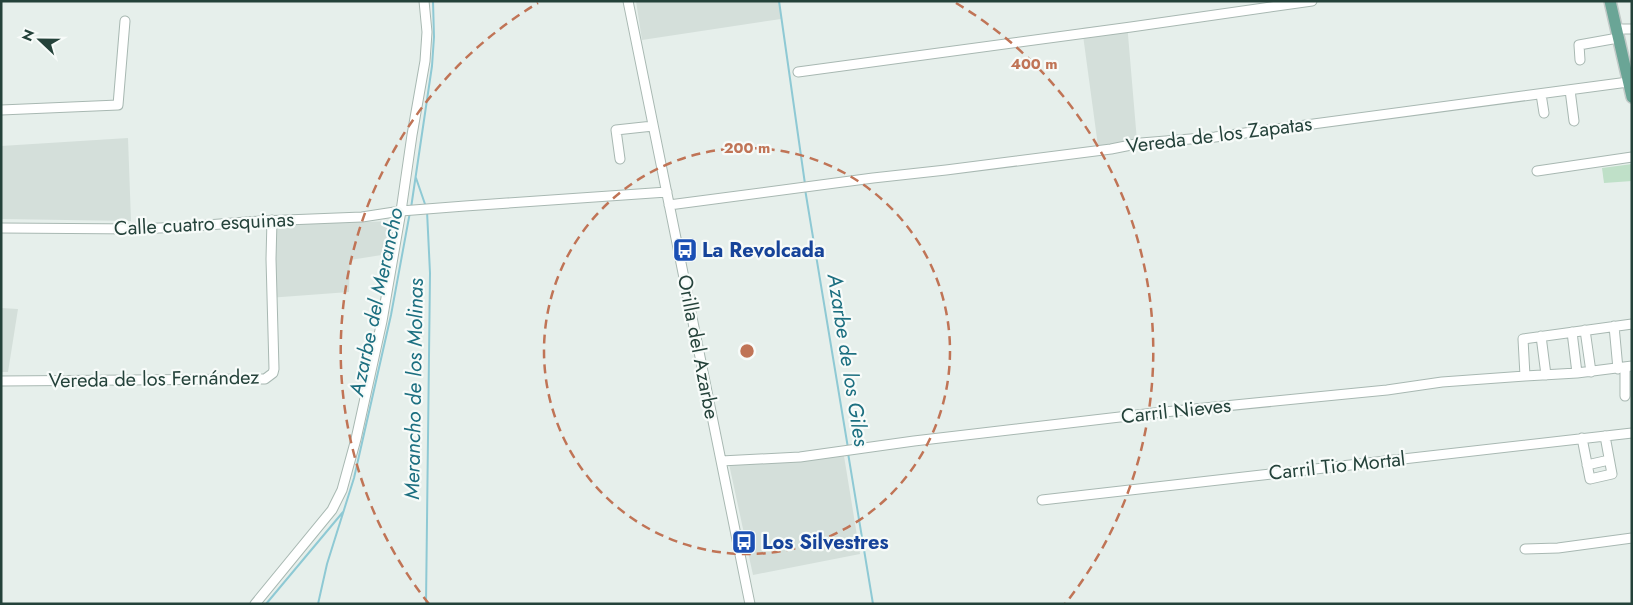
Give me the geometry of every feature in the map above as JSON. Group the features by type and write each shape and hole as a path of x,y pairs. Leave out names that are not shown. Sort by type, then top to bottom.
{"main road":[{"path":"1610,1 1617,34 1628,64 1628,82 1632,97"}],"street":[{"path":"255,604 332,510 342,490 356,438 406,211 412,135 426,61 427,32 424,1"},
{"name":"Orilla del Azarbe","path":"628,1 750,604"},
{"path":"798,72 1312,1"},
{"path":"1,110 118,106 125,21"},
{"path":"1580,60 1579,44 1632,29"},
{"name":"Vereda de los Zapatas","path":"669,205 1628,82"},
{"path":"1570,90 1574,121"},
{"path":"1541,94 1544,113"},
{"path":"620,158 616,130 653,126"},
{"path":"1537,171 1632,157"},
{"name":"Calle cuatro esquinas","path":"1,228 139,229 272,220 362,217 406,211 667,192"},
{"name":"Vereda de los Fernández","path":"1,381 265,379 273,373 274,369 271,259 272,220"},
{"path":"1524,376 1523,338 1632,324"},
{"path":"1614,326 1625,367 1625,396"},
{"path":"1585,330 1590,372"},
{"path":"1572,332 1577,374"},
{"path":"1541,336 1546,375"},
{"name":"Carril Nieves","path":"721,460 800,457 914,441 1144,414 1387,390 1442,382 1577,374 1625,367"},
{"name":"Carril Tio Mortal","path":"1042,500 1632,433"},
{"path":"1582,438 1590,479 1612,474 1605,436"},
{"path":"1587,465 1609,460"},
{"path":"1525,549 1558,548 1632,538"}],"shaded area":[{"path":"636,1 779,1 781,19 642,40"},
{"path":"1127,23 1137,141 1098,146 1082,28"},
{"path":"128,138 131,221 1,219 1,146"},
{"path":"395,221 388,254 350,260 349,292 268,298 268,225"},
{"path":"1,308 18,309 8,372 1,372"},
{"path":"844,456 860,554 753,575 729,464"}],"green space":[{"path":"1632,164 1632,181 1604,183 1602,168"}],"waterway":[{"name":"Azarbe del Merancho","path":"411,208 432,66 434,37 433,1"},
{"name":"Azarbe de los Giles","path":"779,1 805,184"},
{"name":"Merancho de los Molinas","path":"416,178 426,207"},
{"name":"Azarbe de los Giles","path":"805,189 848,448"},
{"name":"Merancho de los Molinas","path":"426,604 430,273 427,211"},
{"name":"Azarbe del Merancho","path":"318,604 327,564 354,478 391,315 410,212"},
{"name":"Azarbe de los Giles","path":"848,453 873,604"},
{"path":"266,604 343,512"}],"place":[{"name":"La Revolcada","path":"685,250"},
{"name":"Los Silvestres","path":"744,542"}]}
